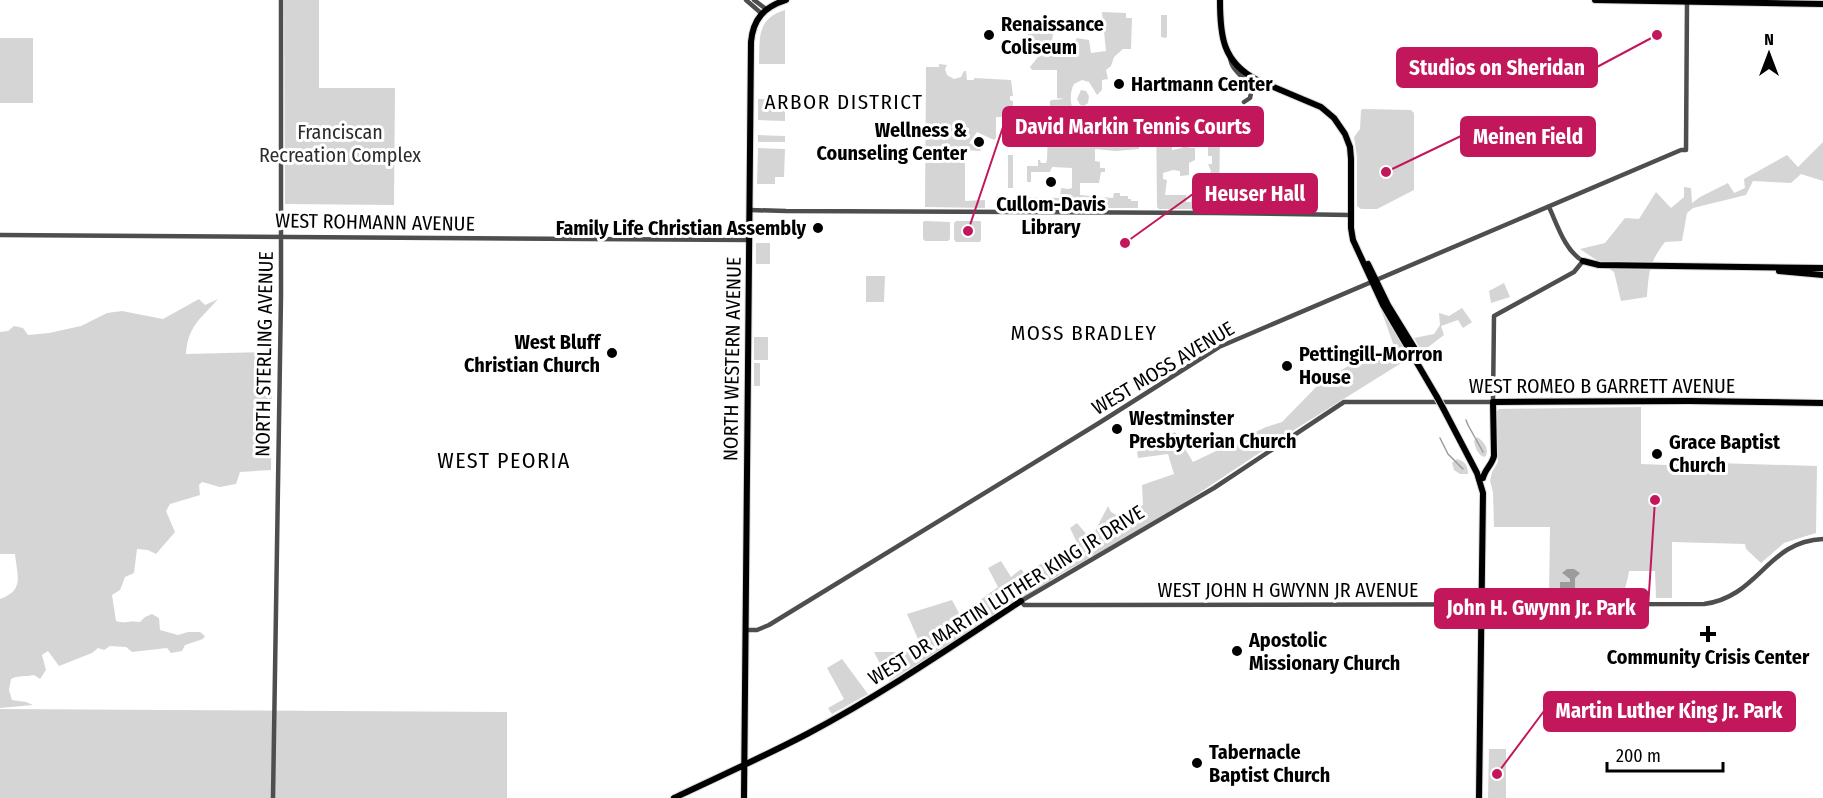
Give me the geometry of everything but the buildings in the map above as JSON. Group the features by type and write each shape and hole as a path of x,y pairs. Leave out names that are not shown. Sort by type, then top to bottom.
{"main road":[{"path":"764,11 786,0"},
{"path":"1220,0 1220,28 1224,44 1239,69 1248,76 1321,107 1338,123 1345,134 1350,147 1351,159 1350,215 1353,236 1374,281 1439,397 1481,482 1484,531 1479,798"},
{"path":"1595,0 1823,4"},
{"name":"NORTH WESTERN AVENUE","path":"744,798 751,42 754,25 764,11"},
{"path":"1583,261 1599,265 1823,268"},
{"path":"1755,267 1823,275"},
{"path":"1483,478 1493,462 1495,447 1493,402"},
{"name":"WEST ROMEO B GARRETT AVENUE","path":"1493,402 1823,403"},
{"path":"1444,407 1483,478 1487,499 1484,531"},
{"path":"1476,463 1488,467"},
{"path":"1479,470 1488,467"},
{"name":"WEST DR MARTIN LUTHER KING JR DRIVE","path":"674,798 806,735 849,711 1021,601"}],"street":[{"name":"NORTH STERLING AVENUE","path":"273,798 281,0"},
{"path":"746,0 764,11"},
{"path":"754,0 764,11"},
{"name":"WEST MOSS AVENUE","path":"746,630 757,630 769,625 1100,423 1219,347 1681,150 1686,150 1688,1"},
{"path":"1230,57 1236,72 1247,80 1252,88 1250,98 1244,102"},
{"path":"1493,402 1494,316 1574,272 1583,261 1568,246 1549,207"},
{"path":"750,210 1350,215"},
{"name":"WEST ROHMANN AVENUE","path":"0,235 749,240"},
{"name":"WEST ROMEO B GARRETT AVENUE","path":"1344,402 1493,402"},
{"name":"WEST DR MARTIN LUTHER KING JR DRIVE","path":"1021,601 1214,488 1344,402"},
{"name":"WEST JOHN H GWYNN JR AVENUE","path":"1021,601 1024,605 1678,605 1712,603 1741,591 1774,559 1788,549 1823,539"}],"green space":[{"name":"Franciscan Recreation Complex","path":"284,0 319,0 319,88 395,88 394,205 285,204"},
{"path":"785,10 785,64 759,64 760,38 764,24"},
{"path":"1102,12 1126,13 1126,18 1132,18 1131,49 1123,49 1114,57 1111,66 1106,70 1108,79 1102,80 1102,90 1097,95 1089,82 1082,80 1074,84 1071,95 1072,108 1079,115 1084,116 1091,113 1138,114 1139,149 1116,151 1095,149 1095,161 1100,162 1100,168 1105,168 1105,172 1101,172 1099,183 1080,183 1080,195 1113,198 1114,193 1120,193 1120,196 1128,196 1131,201 1138,201 1138,208 1023,208 1023,197 1060,198 1061,188 1072,188 1072,168 1052,167 1050,172 1031,172 1031,182 1027,182 1027,166 1038,166 1038,160 1046,163 1047,160 1048,130 1041,126 1031,126 1031,121 1053,121 1050,101 1064,99 1057,98 1057,70 1032,70 1030,67 1038,57 1028,47 1028,33 1053,33 1052,41 1049,43 1051,52 1070,50 1077,38 1089,40 1091,53 1106,51"},
{"path":"1161,15 1167,15 1166,38 1161,37"},
{"path":"0,38 33,38 33,103 0,103"},
{"path":"939,64 947,65 945,69 947,75 954,79 961,77 966,71 967,80 974,80 974,78 1011,80 1013,96 1010,96 1010,100 1013,101 1013,111 1009,117 996,117 996,138 994,140 977,132 969,143 981,149 980,151 965,150 965,201 985,200 985,208 925,207 926,67 939,67"},
{"path":"1081,90 1086,91 1089,96 1088,103 1084,106 1080,105 1077,99"},
{"path":"758,99 776,99 776,106 785,106 785,121 758,120"},
{"path":"1156,106 1175,106 1176,128 1171,128 1170,112 1160,113 1160,129 1165,134 1165,147 1172,147 1172,150 1182,148 1182,133 1201,133 1201,140 1189,141 1189,148 1195,148 1195,160 1189,163 1189,175 1180,176 1180,171 1173,170 1163,173 1163,179 1167,180 1165,195 1186,195 1186,202 1191,202 1191,199 1199,202 1199,198 1211,198 1212,184 1208,177 1211,171 1208,164 1212,164 1212,156 1208,156 1208,133 1220,133 1219,207 1217,209 1159,209 1157,207"},
{"path":"1361,110 1411,110 1414,113 1414,190 1377,209 1361,209 1357,206 1357,157 1354,137 1360,129"},
{"path":"758,135 785,136 785,142 758,142"},
{"path":"1823,142 1823,181 1801,174 1791,183 1753,181 1746,195 1693,208 1687,213 1682,241 1665,242 1653,262 1649,274 1647,297 1621,301 1614,272 1580,249 1605,243 1625,218 1639,219 1656,192 1671,208 1684,197 1684,187 1691,188 1692,203 1728,183 1734,193 1745,188 1744,179 1787,155 1798,167"},
{"path":"758,148 785,149 784,177 775,177 775,184 757,184"},
{"path":"1008,155 1013,155 1013,188 1008,188"},
{"path":"956,221 980,221 980,242 956,242 954,223"},
{"path":"923,222 950,222 950,239 948,241 925,241"},
{"path":"756,243 770,243 770,264 756,264"},
{"path":"866,276 885,276 884,302 866,302"},
{"path":"1504,283 1510,297 1491,303 1489,291"},
{"path":"199,299 205,305 218,299 193,329 189,336 186,354 272,352 271,470 240,472 236,484 220,487 202,482 199,485 200,495 170,504 166,511 175,532 156,554 148,550 137,549 134,573 125,577 120,590 112,595 116,621 140,622 152,614 159,618 160,630 178,635 200,632 205,636 203,639 185,645 182,651 171,653 167,648 132,652 126,647 110,646 104,650 98,648 92,653 59,666 48,651 42,655 46,670 40,679 34,675 11,679 9,690 12,700 33,705 0,708 0,599 13,591 18,576 15,554 0,554 0,332 8,331 14,326 23,328 28,335 49,333 81,326 107,313 122,311 163,319"},
{"path":"1380,307 1411,357 1294,430 1157,521 1059,575 889,681 874,652 910,652 922,648 907,614 952,600 960,615 998,587 988,568 1001,561 1011,577 1021,569 1032,583 1044,576 1037,566 1078,545 1070,528 1077,523 1093,542 1096,529 1108,506 1111,512 1121,518 1143,505 1142,485 1174,474 1168,454 1138,458 1137,452 1175,432 1193,462 1266,427 1282,422 1321,382 1369,354 1375,363 1395,349"},
{"path":"1462,308 1472,322 1463,328 1458,320 1441,326 1444,335 1423,351 1421,350 1414,338 1434,334 1440,325 1439,313 1449,316"},
{"path":"754,337 768,337 768,360 754,360"},
{"path":"754,363 760,363 760,386 754,386"},
{"path":"1641,407 1641,464 1666,465 1685,462 1817,466 1816,533 1784,543 1761,563 1746,549 1745,544 1672,542 1672,598 1656,598 1655,571 1629,571 1624,598 1549,598 1550,527 1494,527 1493,492 1490,481 1498,462 1496,412 1499,409"},
{"path":"1477,437 1486,446 1485,457 1480,455 1476,448 1474,441"},
{"path":"1457,459 1466,464 1468,474 1460,474 1454,470 1452,463"},
{"path":"842,659 868,694 832,714 828,708 844,699 827,668"},
{"path":"0,709 507,712 507,798 0,798"},
{"path":"1489,749 1506,749 1506,798 1488,798"}],"shaded area":[{"path":"1567,569 1574,569 1580,573 1575,578 1575,588 1560,588 1560,582 1570,582 1570,579 1562,573"}],"waterway":[{"path":"1466,420 1483,452"},
{"path":"1440,438 1448,454 1463,469"}],"place":[{"name":"Renaissance Coliseum","path":"989,35"},
{"name":"Studios on Sheridan","path":"1657,35"},
{"name":"Hartmann Center","path":"1119,84"},
{"name":"Wellness & Counseling Center","path":"979,142"},
{"name":"Meinen Field","path":"1386,172"},
{"name":"Cullom-Davis Library","path":"1051,182"},
{"name":"Family Life Christian Assembly","path":"818,228"},
{"name":"David Markin Tennis Courts","path":"968,231"},
{"name":"Heuser Hall","path":"1125,243"},
{"name":"West Bluff Christian Church","path":"612,353"},
{"name":"Pettingill-Morron House","path":"1287,366"},
{"name":"Westminster Presbyterian Church","path":"1117,429"},
{"name":"Grace Baptist Church","path":"1657,454"},
{"name":"John H. Gwynn Jr. Park","path":"1655,500"},
{"name":"Community Crisis Center","path":"1708,634"},
{"name":"Apostolic Missionary Church","path":"1237,651"},
{"name":"Tabernacle Baptist Church","path":"1197,763"},
{"name":"Martin Luther King Jr. Park","path":"1497,774"}],"district":[{"name":"ARBOR DISTRICT","path":"844,102"},
{"name":"MOSS BRADLEY","path":"1084,333"},
{"name":"WEST PEORIA","path":"504,460"}]}
